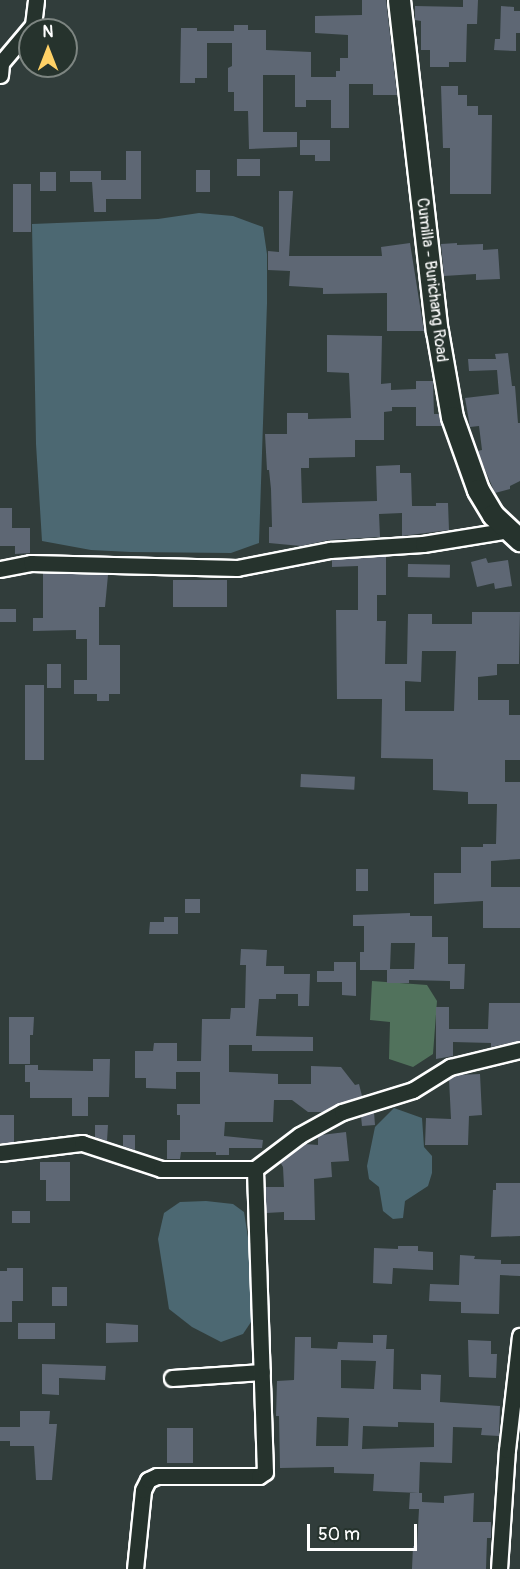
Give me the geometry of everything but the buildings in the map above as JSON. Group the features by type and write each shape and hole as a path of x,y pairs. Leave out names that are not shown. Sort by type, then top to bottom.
{"main road":[{"name":"Cumilla - Burichang Road","path":"399,0 437,332 452,417 478,490 494,515 515,535"}],"street":[{"path":"0,75 1,63 33,25 36,0"},
{"path":"0,569 31,563 237,568 330,550 515,535"},
{"path":"0,1153 82,1143 161,1169 255,1169 300,1135 342,1112 413,1090 450,1067 520,1050"},
{"path":"135,1569 143,1490 148,1480 157,1476 259,1476 265,1472 255,1169"},
{"path":"500,1569 507,1450 520,1336"},
{"path":"172,1378 262,1372"}],"green space":[{"path":"372,981 427,985 437,1001 433,1054 413,1067 389,1059 390,1022 370,1020"}],"water":[{"path":"199,213 233,216 263,227 267,254 267,303 259,543 231,553 91,550 42,541 36,444 32,224 158,219"},
{"path":"394,1108 422,1118 424,1147 432,1156 432,1173 428,1186 405,1201 403,1218 393,1219 383,1211 379,1187 369,1179 367,1166 375,1127"},
{"path":"206,1201 233,1204 244,1212 249,1244 251,1322 243,1334 221,1342 192,1327 169,1309 158,1239 164,1213 180,1202"}]}
